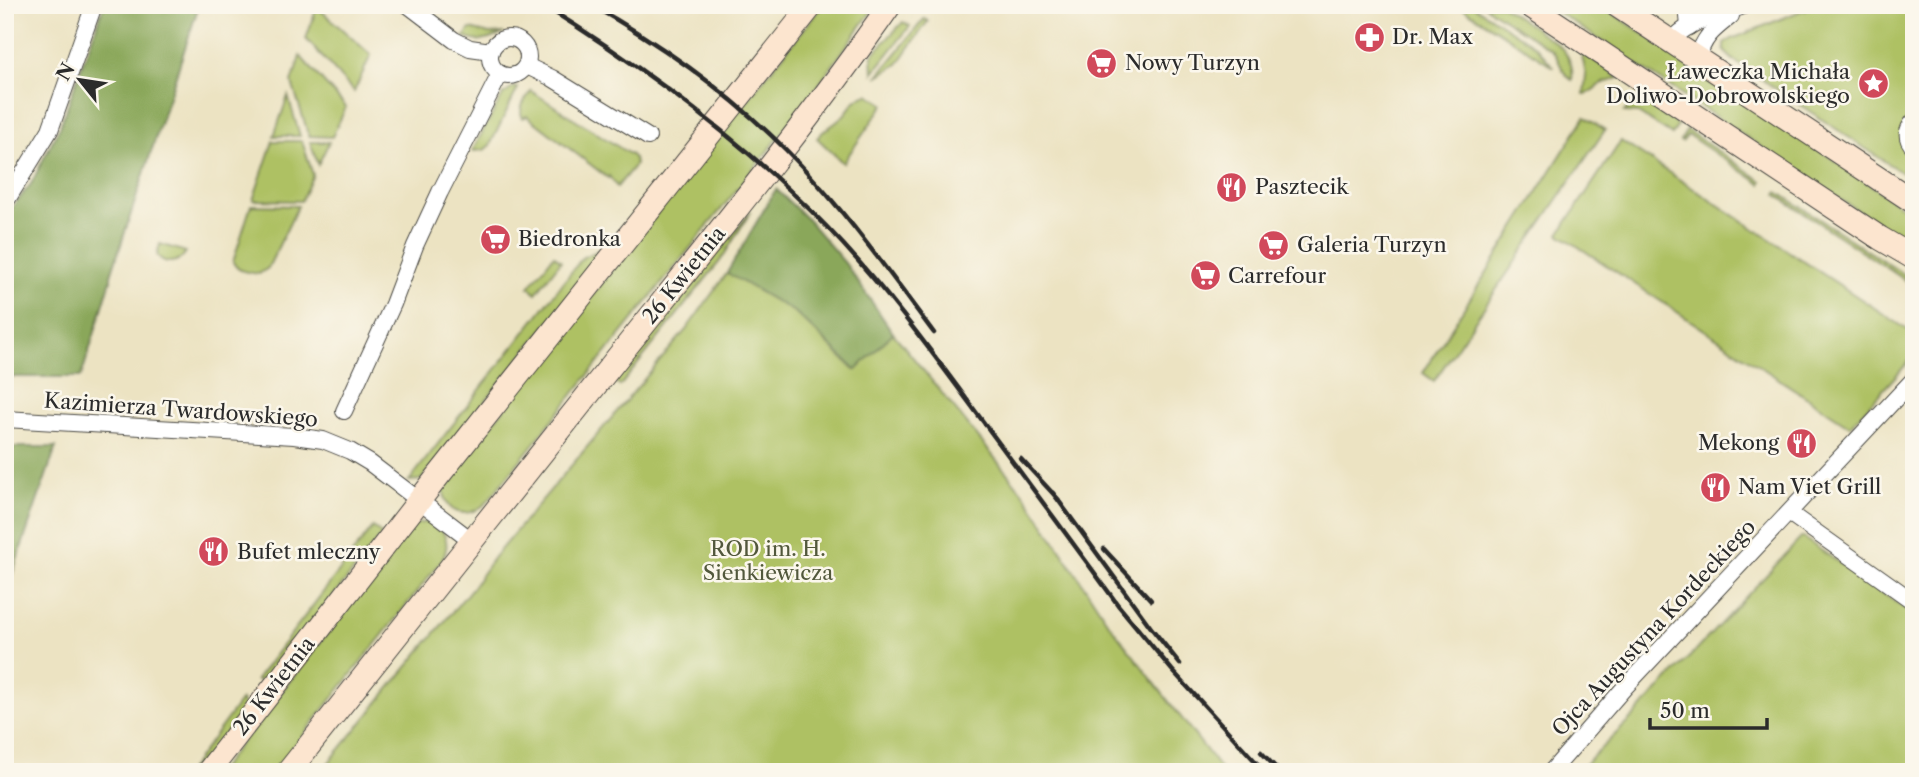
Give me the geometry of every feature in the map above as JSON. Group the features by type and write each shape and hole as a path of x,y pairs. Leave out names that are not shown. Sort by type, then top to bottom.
{"street":[{"path":"5,203 50,130 94,5"},
{"path":"408,5 454,40 470,48 491,51"},
{"name":"26 Kwietnia","path":"208,772 812,5"},
{"name":"26 Kwietnia","path":"288,772 778,158 890,5"},
{"path":"1529,5 1914,258"},
{"path":"1616,5 1914,202"},
{"path":"1687,5 1689,27"},
{"path":"1671,42 1689,27 1744,6"},
{"path":"1697,60 1708,35 1744,6"},
{"path":"503,39 519,40 527,49 527,66 515,76 500,74 491,64 491,51 503,39"},
{"path":"527,66 552,78 648,137"},
{"path":"344,411 389,313 415,246 458,154 500,74"},
{"path":"1914,121 1908,136 1914,147"},
{"name":"Ojca Augustyna Kordeckiego","path":"1551,772 1625,687 1911,379"},
{"name":"Kazimierza Twardowskiego","path":"5,419 315,439 350,451 419,501"},
{"path":"419,501 471,540"},
{"path":"1788,513 1914,602"}],"green space":[{"path":"104,5 199,5 111,275 81,377 5,377 5,216 31,184 60,126"},
{"path":"823,5 876,5 799,112 486,503 472,512 458,512 452,508 444,496 444,486"},
{"path":"1458,5 1472,5 1535,46 1554,67"},
{"path":"1483,5 1501,5 1556,43 1569,60 1572,80 1552,50"},
{"path":"1547,5 1600,5 1818,149 1914,215 1914,248"},
{"path":"1815,5 1914,5 1914,181 1733,60 1724,51 1724,44 1732,39"},
{"path":"317,7 371,55 354,92 306,39"},
{"path":"924,19 928,21 898,64 877,77"},
{"path":"903,22 910,26 873,73 872,55"},
{"path":"470,29 490,34 504,33 479,41 464,37"},
{"path":"1581,51 1619,78 1584,94 1586,75"},
{"path":"300,56 346,107 332,137 309,136 292,83"},
{"path":"514,87 518,88 490,145 484,150 472,151 503,95"},
{"path":"531,91 631,155 635,165 617,187 609,176 608,178 527,116 523,118 522,108"},
{"path":"868,94 884,104 843,163 817,138 836,123 858,98"},
{"path":"288,96 300,136 274,136"},
{"path":"1639,103 1650,106 1678,125 1672,135 1638,113 1624,112"},
{"path":"1585,117 1605,130 1434,381 1423,373"},
{"path":"1687,130 1762,181 1761,184 1688,135 1680,141"},
{"path":"273,141 302,141 313,175 301,201 253,200"},
{"path":"1621,141 1914,334 1914,356 1850,426 1559,234"},
{"path":"310,142 329,142 318,165"},
{"path":"776,189 809,221 845,263 893,333 856,370 796,313 727,273"},
{"path":"1778,192 1911,279 1911,290 1908,282 1777,195"},
{"path":"251,205 298,206 268,268 259,274 241,270 233,262"},
{"path":"751,211 721,260 620,386 614,381"},
{"path":"160,244 186,252 176,261 164,261 157,255"},
{"path":"599,252 584,279 421,480 409,481 583,257"},
{"path":"554,255 561,261 536,293 529,287"},
{"name":"ROD im. H. Sienkiewicza","path":"727,273 796,313 855,370 893,333 1025,495 1107,621 1223,772 321,772 472,588 494,557 686,330"},
{"path":"5,447 56,447 5,595"},
{"path":"427,522 439,527 445,536 446,548 442,560 274,772 218,772 414,524"},
{"path":"373,527 382,535 266,681 256,680"},
{"path":"1802,537 1914,615 1914,772 1577,772 1636,714"},
{"path":"241,700 244,708 197,772 188,772"}],"railway":[{"path":"543,5 619,54 692,107 762,165 827,227 923,340 1118,605 1172,670 1265,772"},
{"path":"591,5 653,42 711,84 766,131 816,182 847,219 934,333"},
{"path":"1021,459 1059,500"},
{"path":"1053,493 1180,664"},
{"path":"1104,549 1151,600"},
{"path":"1261,752 1280,772"}],"place":[{"name":"Dr. Max","path":"1369,37"},
{"name":"Nowy Turzyn","path":"1102,63"},
{"name":"Ławeczka Michała Doliwo-Dobrowolskiego","path":"1873,84"},
{"name":"Pasztecik","path":"1232,187"},
{"name":"Biedronka","path":"495,239"},
{"name":"Galeria Turzyn","path":"1274,245"},
{"name":"Carrefour","path":"1205,276"},
{"name":"Mekong","path":"1802,443"},
{"name":"Nam Viet Grill","path":"1715,487"},
{"name":"Bufet mleczny","path":"214,552"}]}
